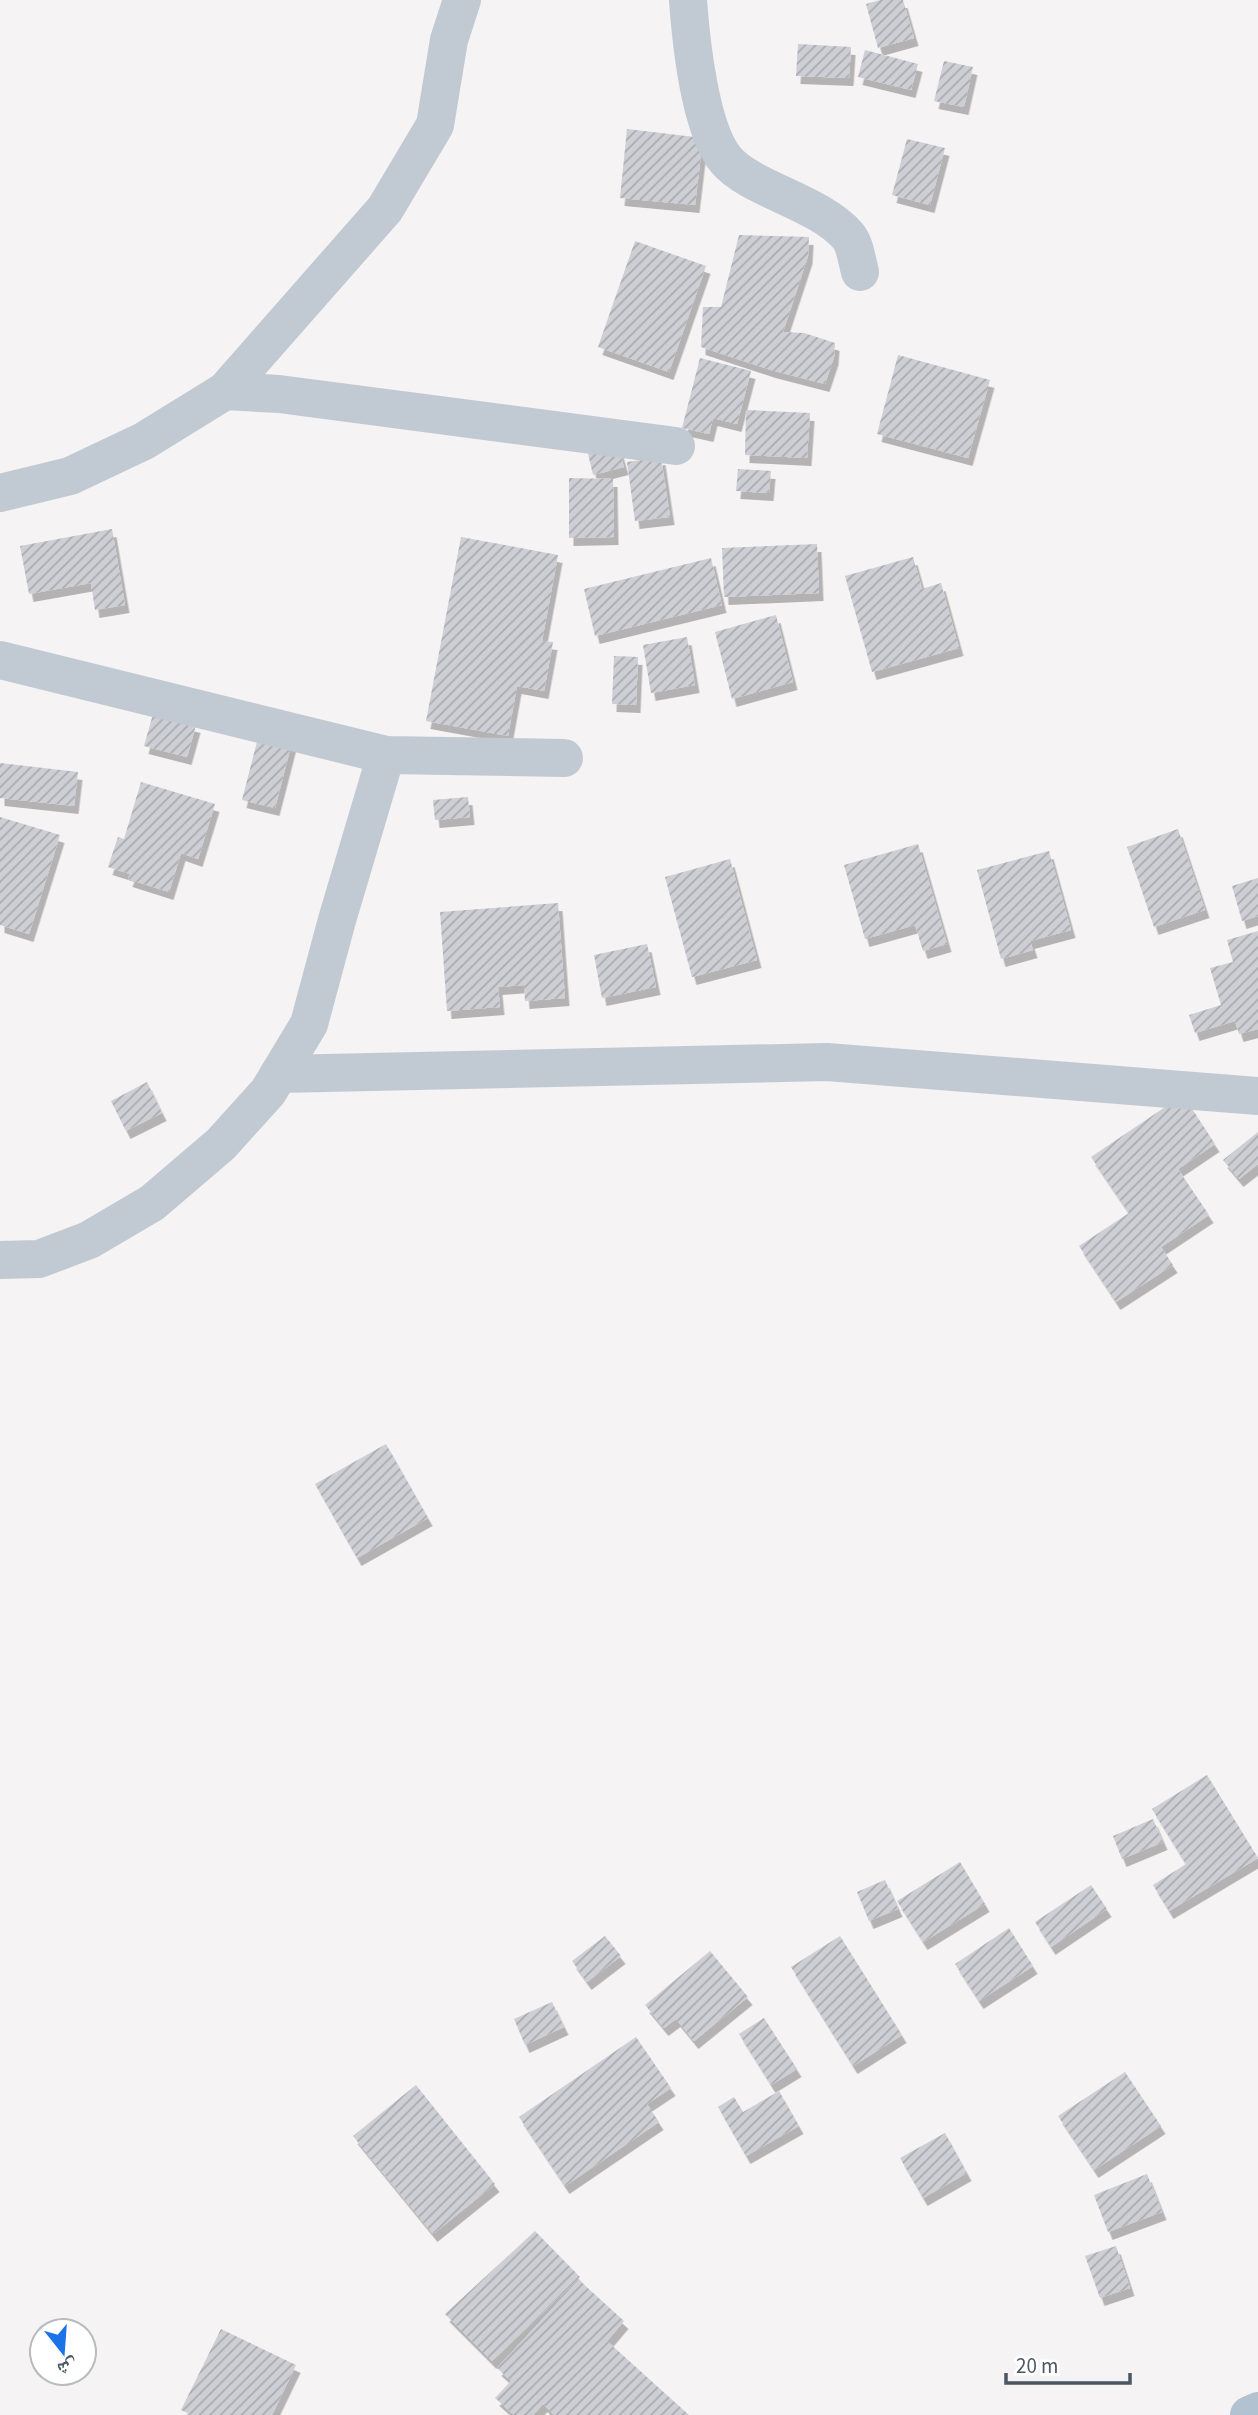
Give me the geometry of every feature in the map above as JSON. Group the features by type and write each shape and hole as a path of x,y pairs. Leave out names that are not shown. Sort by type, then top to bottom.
{"main road":[{"path":"1249,2415 1258,2411"}],"street":[{"path":"0,493 70,475 144,441 225,391 385,209 435,125 449,40 462,0"},
{"path":"688,0 690,34 709,125 726,160 746,176 788,195 820,215 849,237 860,272"},
{"path":"225,391 279,394 676,446"},
{"path":"0,660 386,755 564,758"},
{"path":"0,1260 39,1259 89,1240 152,1203 221,1144 268,1092 309,1024 386,755"},
{"path":"279,1074 827,1062 1258,1096"}],"building":[{"path":"880,0 903,0 914,38 878,48 866,4"},
{"path":"798,44 851,47 849,78 796,76"},
{"path":"865,50 918,64 911,90 858,77"},
{"path":"944,61 973,67 964,107 934,101"},
{"path":"627,129 703,138 695,205 620,198"},
{"path":"907,139 945,148 930,205 892,195"},
{"path":"739,235 809,237 808,256 783,332 804,333 835,343 834,357 825,384 701,347 703,307 721,307"},
{"path":"635,241 706,266 669,372 598,347"},
{"path":"898,355 990,380 968,458 877,434"},
{"path":"700,358 751,371 737,424 713,418 709,434 682,428"},
{"path":"746,410 810,413 807,458 745,455"},
{"path":"618,446 624,467 593,475 588,454"},
{"path":"661,457 670,517 635,521 627,462"},
{"path":"738,469 771,471 769,493 736,491"},
{"path":"569,478 613,479 614,537 569,538"},
{"path":"112,529 125,605 95,610 91,583 29,594 20,546"},
{"path":"461,537 558,555 542,641 553,642 544,691 517,686 508,736 426,721"},
{"path":"817,544 819,593 724,597 722,548"},
{"path":"913,557 922,589 941,583 959,648 872,672 845,576"},
{"path":"711,558 722,605 595,636 584,589"},
{"path":"776,615 793,682 732,699 715,632"},
{"path":"687,637 695,685 651,693 643,645"},
{"path":"614,656 638,657 636,705 612,704"},
{"path":"153,714 196,725 187,757 144,746"},
{"path":"261,726 294,734 275,808 242,800"},
{"path":"0,763 78,772 74,806 0,798"},
{"path":"141,782 215,804 198,859 181,853 169,892 128,879 130,874 108,867 118,837 124,839"},
{"path":"468,797 470,817 435,820 433,800"},
{"path":"0,817 60,835 29,934 0,925"},
{"path":"1178,829 1205,910 1154,927 1127,847"},
{"path":"918,844 947,944 923,951 915,925 865,939 844,865"},
{"path":"1049,851 1071,930 1030,941 1033,950 1001,959 977,870"},
{"path":"730,859 757,960 692,977 665,877"},
{"path":"1258,878 1258,916 1242,921 1232,886"},
{"path":"558,903 565,998 525,1001 524,985 498,987 500,1007 447,1011 440,912"},
{"path":"1258,931 1258,1029 1239,1034 1235,1021 1195,1033 1189,1015 1221,1005 1210,968 1233,962 1227,940"},
{"path":"647,944 656,987 602,998 594,955"},
{"path":"147,1082 162,1113 126,1131 111,1101"},
{"path":"1183,1095 1215,1144 1178,1169 1209,1215 1161,1247 1173,1265 1116,1302 1079,1246 1129,1213 1091,1157"},
{"path":"1258,1132 1258,1164 1239,1179 1223,1160"},
{"path":"386,1444 428,1518 357,1558 315,1484"},
{"path":"1207,1775 1258,1858 1169,1911 1153,1885 1186,1864 1152,1809"},
{"path":"1153,1819 1163,1842 1122,1859 1113,1836"},
{"path":"960,1862 985,1904 923,1942 897,1901"},
{"path":"885,1880 898,1909 869,1921 857,1892"},
{"path":"1091,1885 1107,1909 1051,1947 1035,1922"},
{"path":"1009,1928 1033,1966 979,2001 955,1964"},
{"path":"605,1936 621,1956 587,1982 572,1961"},
{"path":"840,1936 902,2035 853,2066 791,1967"},
{"path":"710,1951 748,1997 694,2041 676,2019 664,2028 645,2005"},
{"path":"552,2002 564,2027 525,2045 514,2019"},
{"path":"764,2018 797,2069 771,2085 739,2034"},
{"path":"636,2037 671,2088 647,2104 659,2122 565,2186 519,2117"},
{"path":"1125,2072 1161,2126 1094,2170 1058,2116"},
{"path":"416,2085 495,2184 433,2234 353,2136"},
{"path":"779,2091 799,2126 746,2156 718,2107 734,2097 743,2112"},
{"path":"945,2133 967,2173 923,2198 900,2158"},
{"path":"1147,2174 1162,2212 1108,2232 1094,2195"},
{"path":"535,2231 580,2277 492,2361 445,2314"},
{"path":"1116,2246 1130,2288 1100,2298 1085,2256"},
{"path":"579,2280 624,2321 607,2341 689,2415 554,2415 543,2404 533,2415 514,2415 495,2398 511,2381 497,2368"},
{"path":"221,2329 296,2365 272,2415 192,2415 181,2410"}]}
